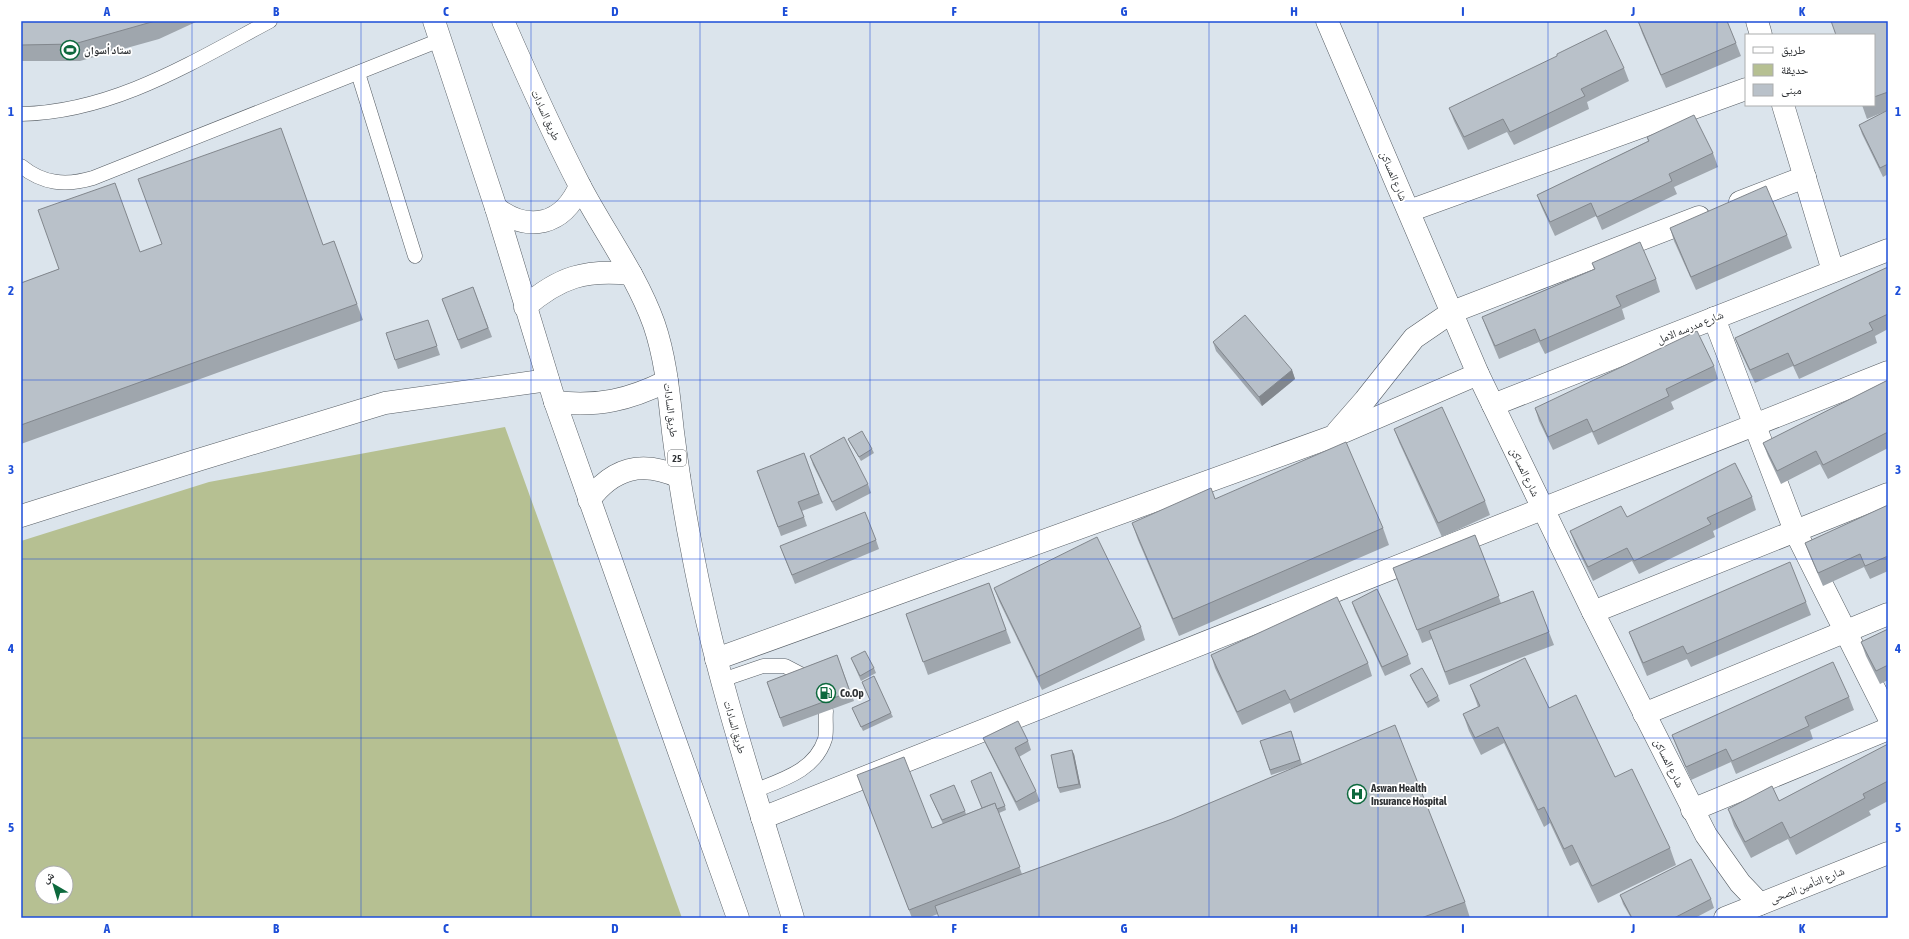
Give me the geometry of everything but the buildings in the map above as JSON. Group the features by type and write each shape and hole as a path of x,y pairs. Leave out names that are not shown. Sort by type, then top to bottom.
{"street":[{"name":"طريق السادات","path":"503,21 580,186 631,274 644,299 654,325 662,353 667,381 679,477 692,550 719,670 793,918"},
{"name":"شارع المساكن","path":"1327,21 1478,374 1542,508 1692,810 1722,860 1740,883 1760,904"},
{"path":"1757,21 1761,34"},
{"path":"437,30 496,208 555,402 738,918"},
{"path":"1408,211 1745,89"},
{"path":"1783,106 1833,271"},
{"path":"1334,436 1365,400 1414,338 1452,312 1805,177"},
{"path":"496,208 508,217 522,222 537,223 551,219 564,211 574,200 580,186"},
{"name":"شارع مدرسه الامل","path":"1493,405 1888,250"},
{"path":"525,307 539,294 556,284 574,277 592,272 631,274"},
{"path":"1714,318 1795,532 1888,716"},
{"path":"762,818 1888,372"},
{"path":"719,670 1334,436 1478,374"},
{"path":"21,516 190,462 385,403 548,380"},
{"path":"555,402 578,405 624,399 646,392 667,381"},
{"path":"589,500 598,488 609,479 622,472 636,468 651,468 665,471 679,477"},
{"path":"1593,612 1888,494"},
{"path":"1644,714 1888,614"},
{"path":"1692,810 1888,729"},
{"name":"شارع التأمين الصحى","path":"1725,918 1888,853"}],"lane":[{"path":"21,114 60,110 93,104 125,94 156,82 270,21"},
{"path":"21,166 43,180 60,184 76,183 93,178 358,73 437,30"},
{"path":"358,73 415,256"},
{"path":"719,670 763,666 785,666 806,677"},
{"path":"754,791 796,774 814,759 825,739 826,711"}],"green space":[{"path":"505,427 682,918 21,918 21,541 209,482"}],"place":[{"name":"ستاد أسوان","path":"70,50"},
{"name":"Co.Op","path":"826,693"},
{"name":"Aswan Health Insurance Hospital","path":"1357,794"}]}
